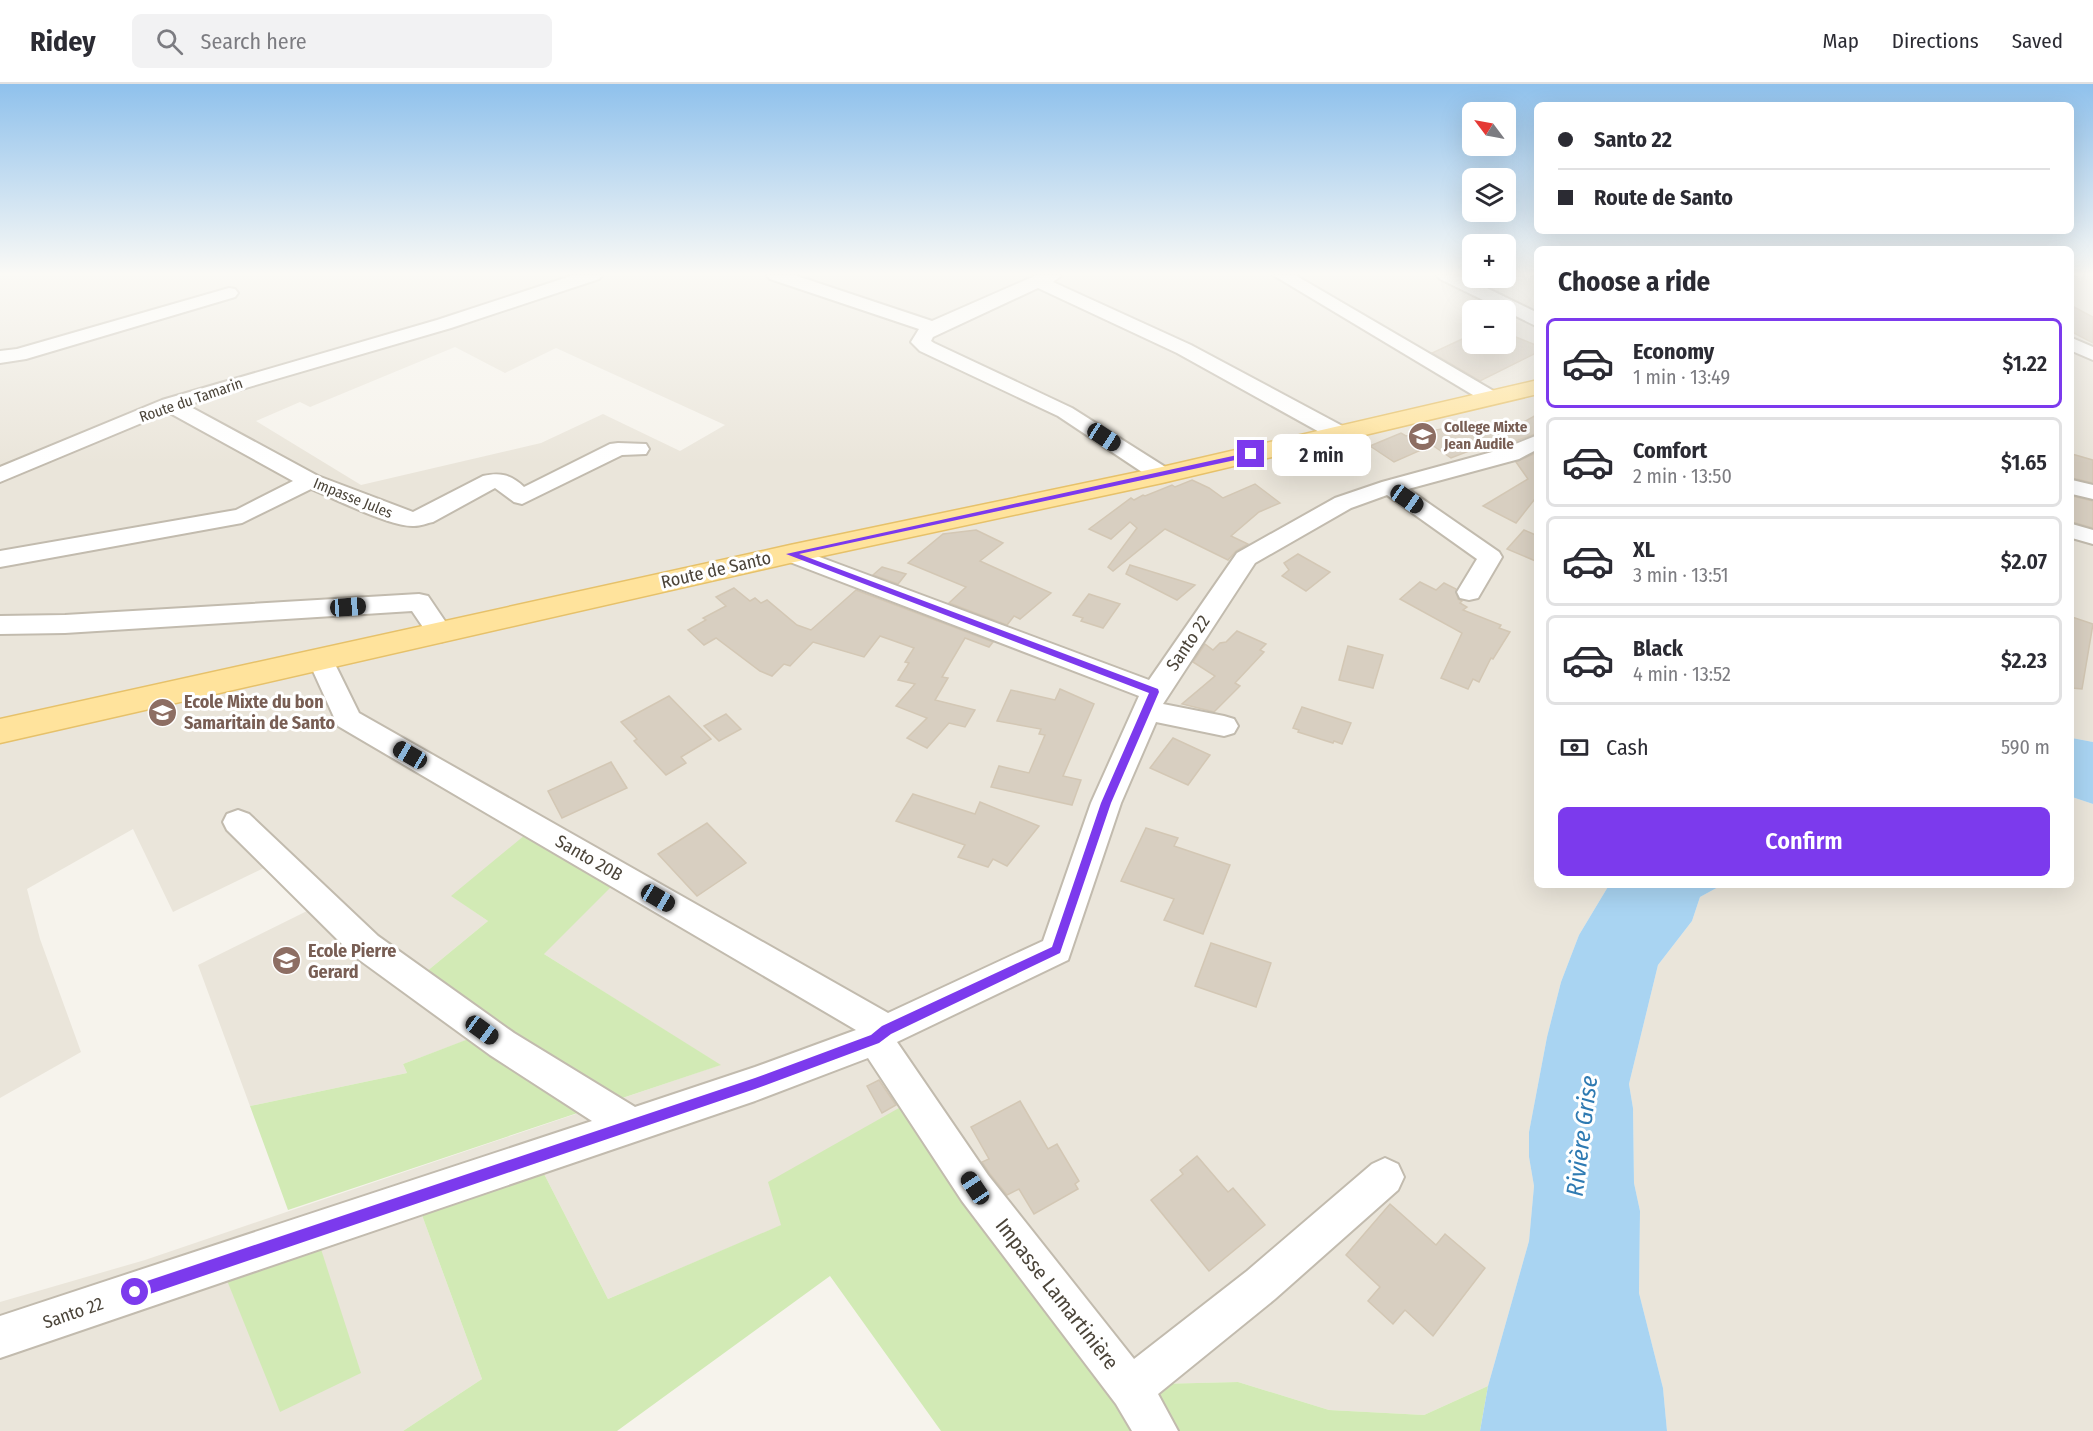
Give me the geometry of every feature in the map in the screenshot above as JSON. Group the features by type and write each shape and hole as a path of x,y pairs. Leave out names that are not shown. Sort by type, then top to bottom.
{"main road":[{"name":"Route de Santo","path":"0,730 790,554 1162,475 1534,388"}],"street":[{"path":"0,357 19,355 77,338"},
{"name":"Route du Tamarin","path":"0,475 169,404 396,338"},
{"path":"923,338 921,342 927,347 1065,412 1162,475"},
{"path":"1162,338 1340,434"},
{"path":"1389,338 1490,397"},
{"path":"2074,345 2093,354"},
{"name":"Impasse Jules","path":"169,404 310,481 399,516 413,519 425,517 491,481 504,481 522,496 618,449 638,449"},
{"name":"Santo 22","path":"0,1337 755,1084 881,1034 1056,950 1106,803 1151,701 1246,558 1344,503 1390,487 1499,458 1534,443"},
{"path":"0,559 242,516 310,481"},
{"path":"1390,487 1490,557 1469,592"},
{"path":"2074,487 2093,492"},
{"path":"2074,532 2093,537"},
{"path":"790,554 1151,701 1224,726"},
{"path":"0,625 65,624 419,602 440,633"},
{"name":"Santo 20B","path":"321,660 348,719 881,1034"},
{"path":"238,822 366,946 502,1044 632,1125"},
{"name":"Impasse Lamartinière","path":"881,1034 975,1188 1131,1389 1156,1431"},
{"path":"1131,1389 1261,1285 1384,1177"}],"shaded area":[{"path":"0,338 1462,338 1462,354 1516,354 1516,338 1534,338 1534,888 1607,888 1579,935 1561,982 1547,1037 1529,1132 1529,1157 1534,1186 1529,1241 1488,1386 1424,1415 1329,1410 1238,1382 1116,1385 782,1225 608,1299 540,1166 419,1207 482,1379 403,1431 0,1431 0,1302 145,1260 720,1065 452,896 488,921 426,972 472,1038 403,1064 407,1073 250,1106 198,965 307,911 268,866 173,912 133,829 27,889 40,939 81,1052 0,1098","holes":["455,347 505,373 556,348 725,425 680,451 603,414 541,443 361,485 256,421 300,402 310,407"]},
{"path":"2074,338 2093,338 2093,742 2074,738"},
{"path":"2074,798 2093,804 2093,1431 1667,1431 1663,1388 1639,1293 1640,1211 1634,1183 1633,1108 1629,1084 1658,965 1692,921 1700,897 1716,888 2074,888"}],"green space":[{"path":"525,835 612,886 544,954 721,1065 288,1210 250,1106 407,1073 403,1064 471,1038 426,972 488,921 451,896"},
{"path":"906,1104 1116,1385 1238,1382 1329,1410 1424,1415 1488,1386 1480,1431 941,1431 830,1276 617,1431 403,1431 482,1379 419,1207 540,1166 608,1299 781,1225 768,1182"},
{"path":"320,1246 361,1373 280,1412 226,1278"}],"water":[{"path":"2074,738 2093,742 2093,804 2074,798"},
{"name":"Rivière Grise","path":"1607,888 1716,888 1700,897 1692,921 1658,965 1629,1084 1633,1108 1634,1183 1640,1211 1639,1293 1663,1388 1667,1431 1480,1431 1488,1386 1529,1241 1534,1186 1529,1157 1529,1132 1547,1037 1561,982 1579,935"}],"building":[{"path":"1516,338 1534,344 1534,354 1480,381 1432,353 1462,339 1462,354 1516,354"},
{"path":"2083,338 2093,338 2093,343"},
{"path":"1534,416 1534,434 1496,448 1487,444 1451,458 1432,445 1394,462 1370,446 1401,433 1406,436 1477,422 1502,434"},
{"path":"1534,454 1534,500 1516,523 1483,506 1528,479 1516,462"},
{"path":"2074,455 2093,460 2093,483 2074,478"},
{"path":"1192,480 1223,498 1255,484 1280,503 1259,512 1231,536 1248,544 1236,551 1228,560 1165,529 1113,571 1108,567 1137,528 1130,522 1111,539 1089,529 1131,498 1134,500"},
{"path":"2074,496 2093,501 2093,528 2074,523"},
{"path":"976,530 1003,543 980,561 1051,593 1020,619 1014,616 1007,625 949,603 966,587 908,563 943,534"},
{"path":"1524,530 1534,534 1534,560 1507,549"},
{"path":"1298,554 1330,572 1306,591 1282,576 1289,570 1284,563"},
{"path":"1130,565 1195,585 1177,600 1126,574"},
{"path":"882,567 906,574 898,584 873,575"},
{"path":"1420,582 1436,590 1444,583 1456,589 1458,599 1462,601 1460,603 1467,607 1463,610 1501,625 1499,628 1510,632 1493,659 1491,658 1479,682 1473,679 1468,689 1441,678 1462,633 1400,599"},
{"path":"734,588 750,601 755,598 761,603 767,600 797,625 811,630 856,590 993,642 989,647 965,638 942,677 948,678 935,700 975,710 965,727 949,723 927,748 907,738 927,718 896,706 915,684 898,680 909,663 905,662 914,648 880,636 864,657 813,642 790,666 784,664 772,676 760,671 716,638 704,645 688,630 706,620 703,618 726,606 716,597"},
{"path":"1089,594 1120,604 1103,628 1081,621 1083,618 1073,615"},
{"path":"2074,618 2093,624 2082,689 2074,688"},
{"path":"1237,631 1266,644 1260,650 1264,652 1235,683 1240,686 1214,712 1182,704 1215,676 1193,662 1205,644 1213,650"},
{"path":"1348,646 1383,655 1373,688 1339,680"},
{"path":"1060,689 1094,704 1063,776 1081,780 1072,805 991,787 999,766 1029,773 1045,735 1039,734 1041,729 997,721 1011,690 1055,700"},
{"path":"669,696 711,739 681,757 686,763 666,775 634,741 637,739 621,722"},
{"path":"1302,707 1351,723 1342,744 1298,732 1299,730 1293,728"},
{"path":"726,714 741,729 719,741 704,726"},
{"path":"1173,738 1210,755 1188,785 1150,768"},
{"path":"611,762 627,788 562,818 548,791"},
{"path":"913,794 975,814 980,802 1039,826 1007,866 993,859 988,867 958,857 965,845 896,821"},
{"path":"707,823 746,863 697,896 658,854"},
{"path":"1146,828 1178,838 1174,846 1230,865 1203,934 1164,920 1174,899 1121,881"},
{"path":"1211,943 1271,963 1256,1007 1195,986"},
{"path":"879,1080 896,1105 882,1113 867,1086"},
{"path":"1020,1101 1048,1149 1057,1144 1079,1181 1075,1184 1078,1189 1034,1214 1019,1189 1007,1195 990,1174 982,1162 989,1159 971,1127"},
{"path":"1197,1156 1228,1192 1233,1188 1265,1225 1209,1271 1151,1200 1183,1174 1180,1170"},
{"path":"1390,1204 1436,1245 1445,1234 1485,1268 1433,1336 1405,1310 1393,1324 1368,1301 1380,1287 1346,1255"}],"place":[{"name":"College Mixte Jean Audile","path":"1423,436"},
{"name":"Ecole Mixte du bon Samaritain de Santo","path":"163,712"},
{"name":"Ecole Pierre Gerard","path":"287,961"}],"route":[{"path":"135,1292 755,1084 875,1039 887,1030 1056,950 1106,803 1155,692 790,554 1251,454"}]}
